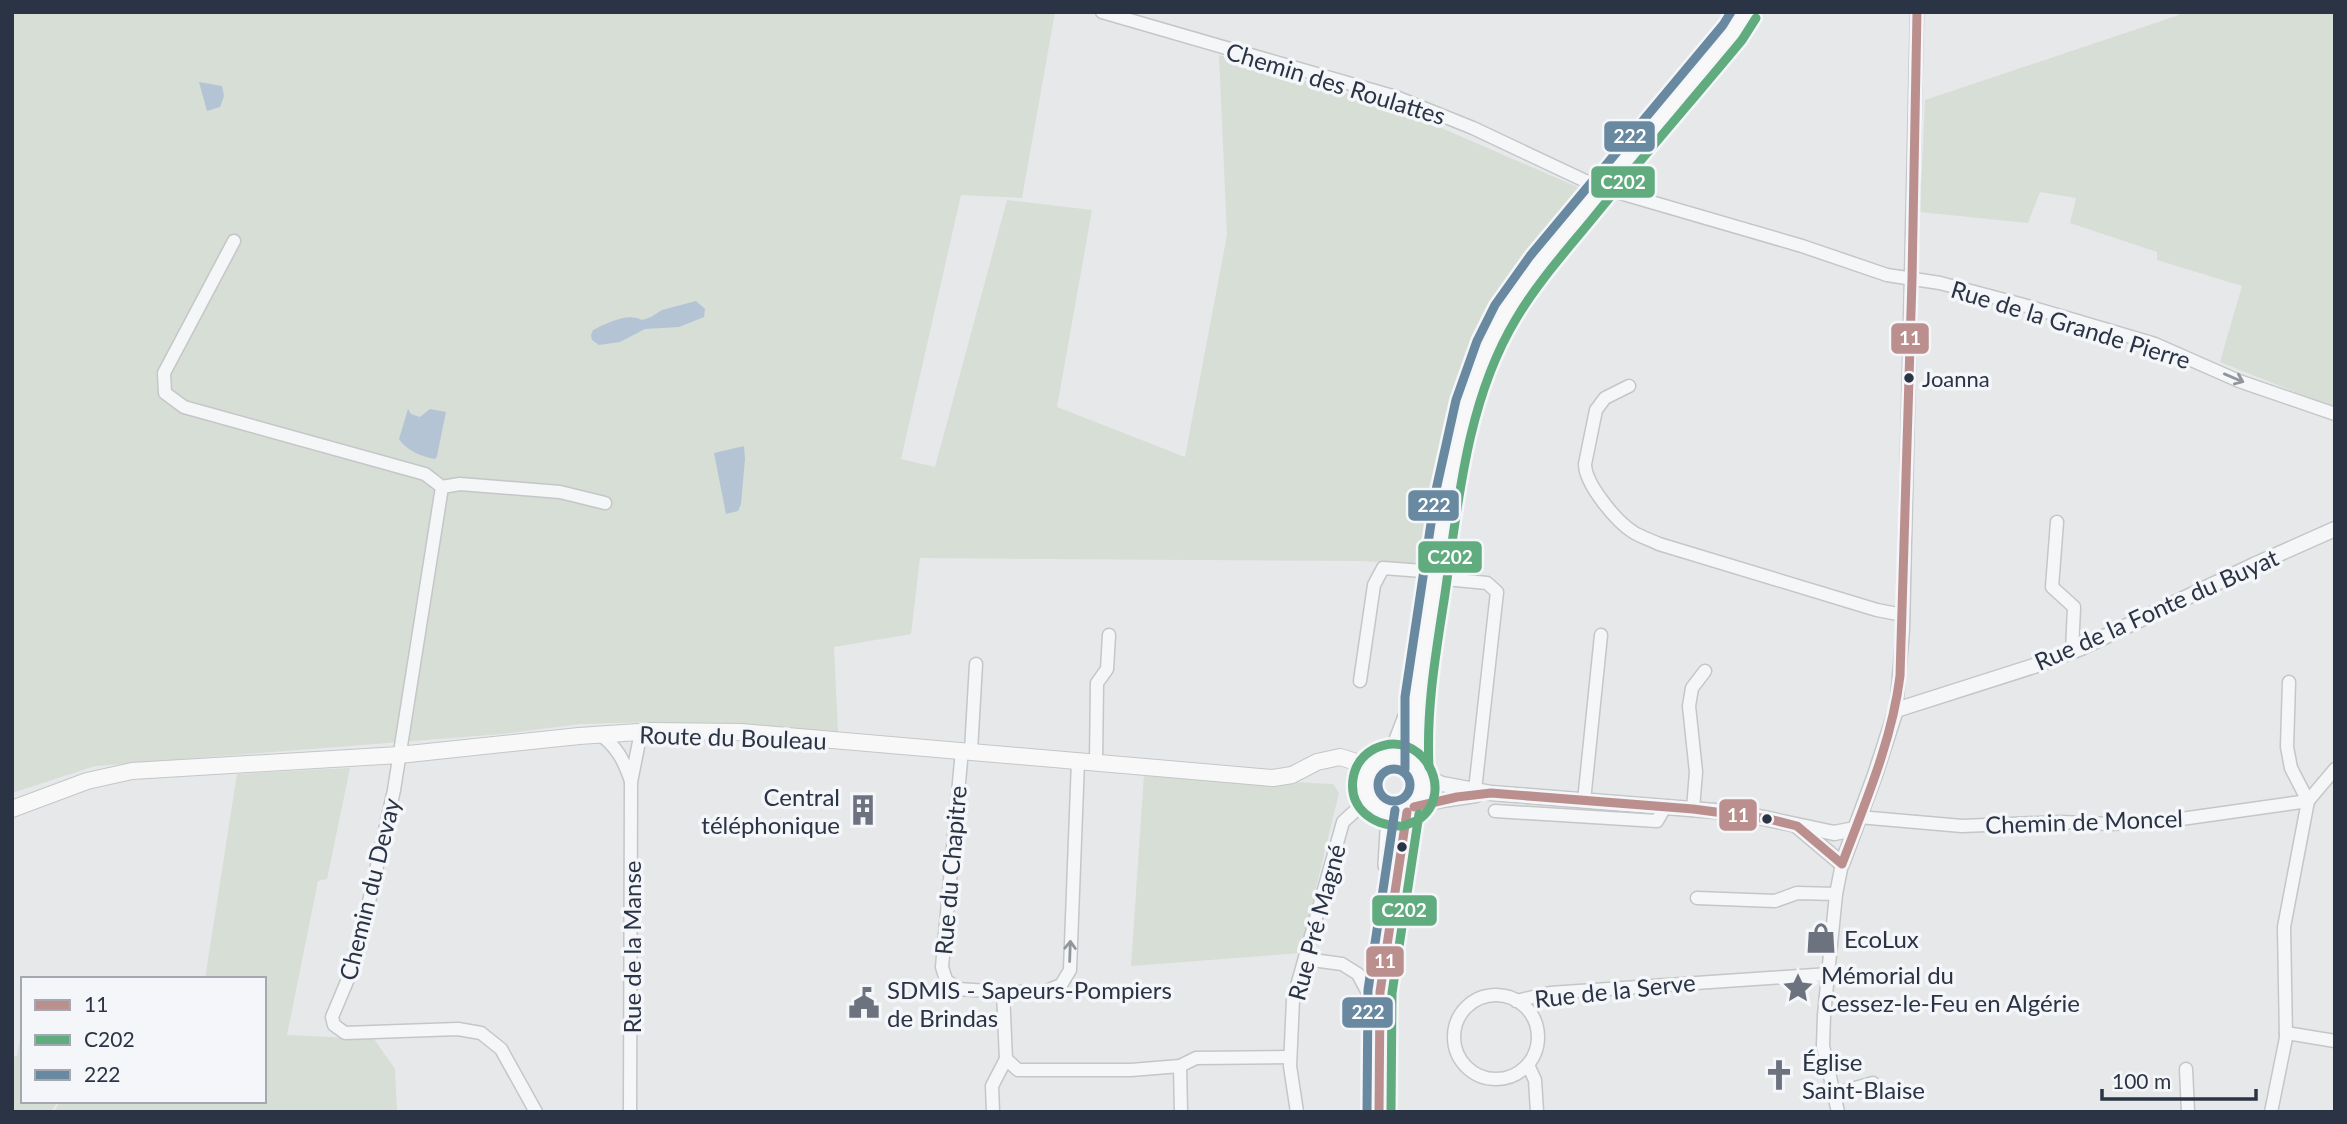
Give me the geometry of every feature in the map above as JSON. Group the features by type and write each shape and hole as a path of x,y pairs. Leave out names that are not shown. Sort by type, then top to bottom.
{"main road":[{"path":"1379,1112 1380,992 1391,904 1404,811 1422,793 1415,750 1421,674 1449,481 1469,397 1489,343 1504,315 1541,262 1733,32 1745,12"},
{"path":"1393,756 1421,674"},
{"name":"Route du Bouleau","path":"12,809 88,781 132,771 398,755 641,732 740,732 1273,778 1292,775 1317,762 1340,757 1353,761 1368,771"},
{"path":"1404,811 1381,812 1368,799 1365,790 1368,771 1383,758 1393,756 1410,761 1419,771"}],"street":[{"name":"Chemin des Roulattes","path":"1102,12 1396,97 1473,128 1602,187"},
{"path":"1838,1112 1823,1046 1836,894 1844,858 1896,710 1900,676 1917,12"},
{"name":"Rue de la Grande Pierre","path":"1602,187 1778,239 1887,275 1940,283 2155,344 2239,381 2335,414"},
{"path":"234,241 164,373 165,393 184,407 425,474 442,487 460,484 560,492 605,503"},
{"path":"1629,386 1605,398 1596,410 1585,473 1607,507 1631,531 1659,544 1877,610 1903,615"},
{"path":"398,755 442,487"},
{"path":"2057,522 2052,587 2074,607 2072,652"},
{"name":"Rue de la Fonte du Buyat","path":"1896,710 2072,652 2335,528"},
{"path":"1360,681 1374,585 1383,568 1487,583 1497,592 1475,790"},
{"path":"1096,761 1097,683 1107,669 1109,635"},
{"path":"1584,801 1601,635"},
{"path":"966,751 976,664"},
{"path":"1693,809 1696,772 1689,706 1692,688 1705,671"},
{"path":"2289,682 2287,747 2291,768 2308,801"},
{"path":"631,782 641,732"},
{"path":"599,734 609,741 623,758 631,782"},
{"name":"Rue du Chapitre","path":"966,751 942,967 946,979 958,989 1044,992 1061,985 1070,970 1078,761"},
{"name":"Chemin du Devay","path":"398,755 394,790 356,960 332,1017 334,1025 345,1033 458,1029 481,1033 501,1049 536,1112"},
{"path":"2271,1112 2286,1033 2284,927 2308,801 2335,769"},
{"path":"1419,771 1441,784 1491,793 1740,813 1834,833 1857,823"},
{"name":"Rue de la Manse","path":"631,782 631,1112"},
{"path":"1404,811 1457,797 1491,793"},
{"name":"Rue Pré Magné","path":"1297,1112 1290,1057 1293,1000 1343,822 1368,799"},
{"name":"Chemin de Moncel","path":"1857,823 1962,826 2061,822 2111,824 2174,820 2308,801"},
{"path":"1495,811 1657,821 1665,807"},
{"path":"1797,826 1844,858"},
{"path":"1822,832 1833,837 1844,858"},
{"path":"1697,898 1774,901 1797,893 1836,894"},
{"path":"1305,959 1342,964 1358,974 1380,1014"},
{"name":"Rue de la Serve","path":"1516,1000 1550,993 1829,974"},
{"path":"993,1112 992,1086 1006,1059 1003,992"},
{"name":"Rue de la Serve","path":"1488,996 1503,996 1516,1000 1534,1018 1538,1030 1535,1055 1528,1065 1516,1074 1503,1079 1488,1079 1464,1064 1457,1052 1454,1038 1460,1017 1475,1002 1488,996"},
{"path":"2286,1033 2335,1041"},
{"path":"1006,1059 1018,1070 1131,1070 1181,1066 1196,1058 1290,1057"},
{"path":"1528,1065 1535,1080 1537,1112"},
{"path":"1181,1066 1181,1112"},
{"path":"2186,1069 2188,1112"},
{"path":"1834,1094 1873,1083"}],"shaded area":[{"path":"12,12 1055,12 1022,198 961,195 901,459 935,467 1007,200 1092,210 1057,407 1185,457 1227,235 1219,55 1398,109 1582,189 1496,307 1467,367 1449,432 1429,565 1360,561 920,558 911,634 834,647 838,733 652,722 580,724 502,734 95,766 12,793"},
{"path":"2178,12 2335,12 2335,408 2220,362 2242,286 2157,260 2157,252 2070,223 2076,198 2040,192 2028,223 1920,212 1925,100 2179,15"},
{"path":"350,768 327,879 318,881 287,1035 374,1039 395,1069 397,1112 54,1112 59,1103 266,1103 266,977 205,977 237,774"},
{"path":"1144,775 1333,784 1339,793 1300,953 1131,966"},
{"path":"21,1039 21,1103 57,1103 51,1112 12,1112 12,1057 17,1056"}],"water":[{"path":"199,82 222,86 224,96 220,107 207,111"},
{"path":"696,301 705,309 704,317 679,327 645,329 620,342 599,345 592,340 593,330 611,322 630,317 642,320 662,310"},
{"path":"408,409 411,414 420,417 430,409 446,412 435,459 415,452 399,439"},
{"path":"744,446 741,504 738,511 726,514 714,453"}],"transit line":[{"name":"222","path":"1405,769 1405,697 1436,490 1456,400 1477,341 1495,305 1530,256 1731,12"},
{"name":"11","path":"1414,807 1457,797 1491,793 1693,809 1769,819 1797,826 1842,864 1884,748 1900,676 1917,12"},
{"name":"C202","path":"1429,767 1432,680 1460,488 1475,417 1499,350 1542,280 1742,40 1756,18"},
{"name":"C202","path":"1399,826 1380,822 1364,813 1353,789 1354,774 1363,757 1374,749 1391,744 1406,746 1419,754 1429,765 1434,779 1435,794 1430,808 1418,820 1403,826"},
{"name":"222","path":"1394,769 1405,774 1410,785 1405,796 1394,801 1383,796 1378,785 1383,774 1394,769"},
{"name":"222","path":"1367,1112 1368,990 1395,810"},
{"name":"11","path":"1379,1112 1380,992 1407,812"},
{"name":"C202","path":"1391,1112 1392,993 1419,814"}],"place":[{"name":"Joanna","path":"1909,378"},
{"name":"Central téléphonique","path":"863,810"},
{"name":"EcoLux","path":"1821,938"},
{"name":"Mémorial du Cessez-le-Feu en Algérie","path":"1798,988"},
{"name":"SDMIS - Sapeurs-Pompiers de Brindas","path":"864,1003"},
{"name":"Église Saint-Blaise","path":"1779,1075"}]}
